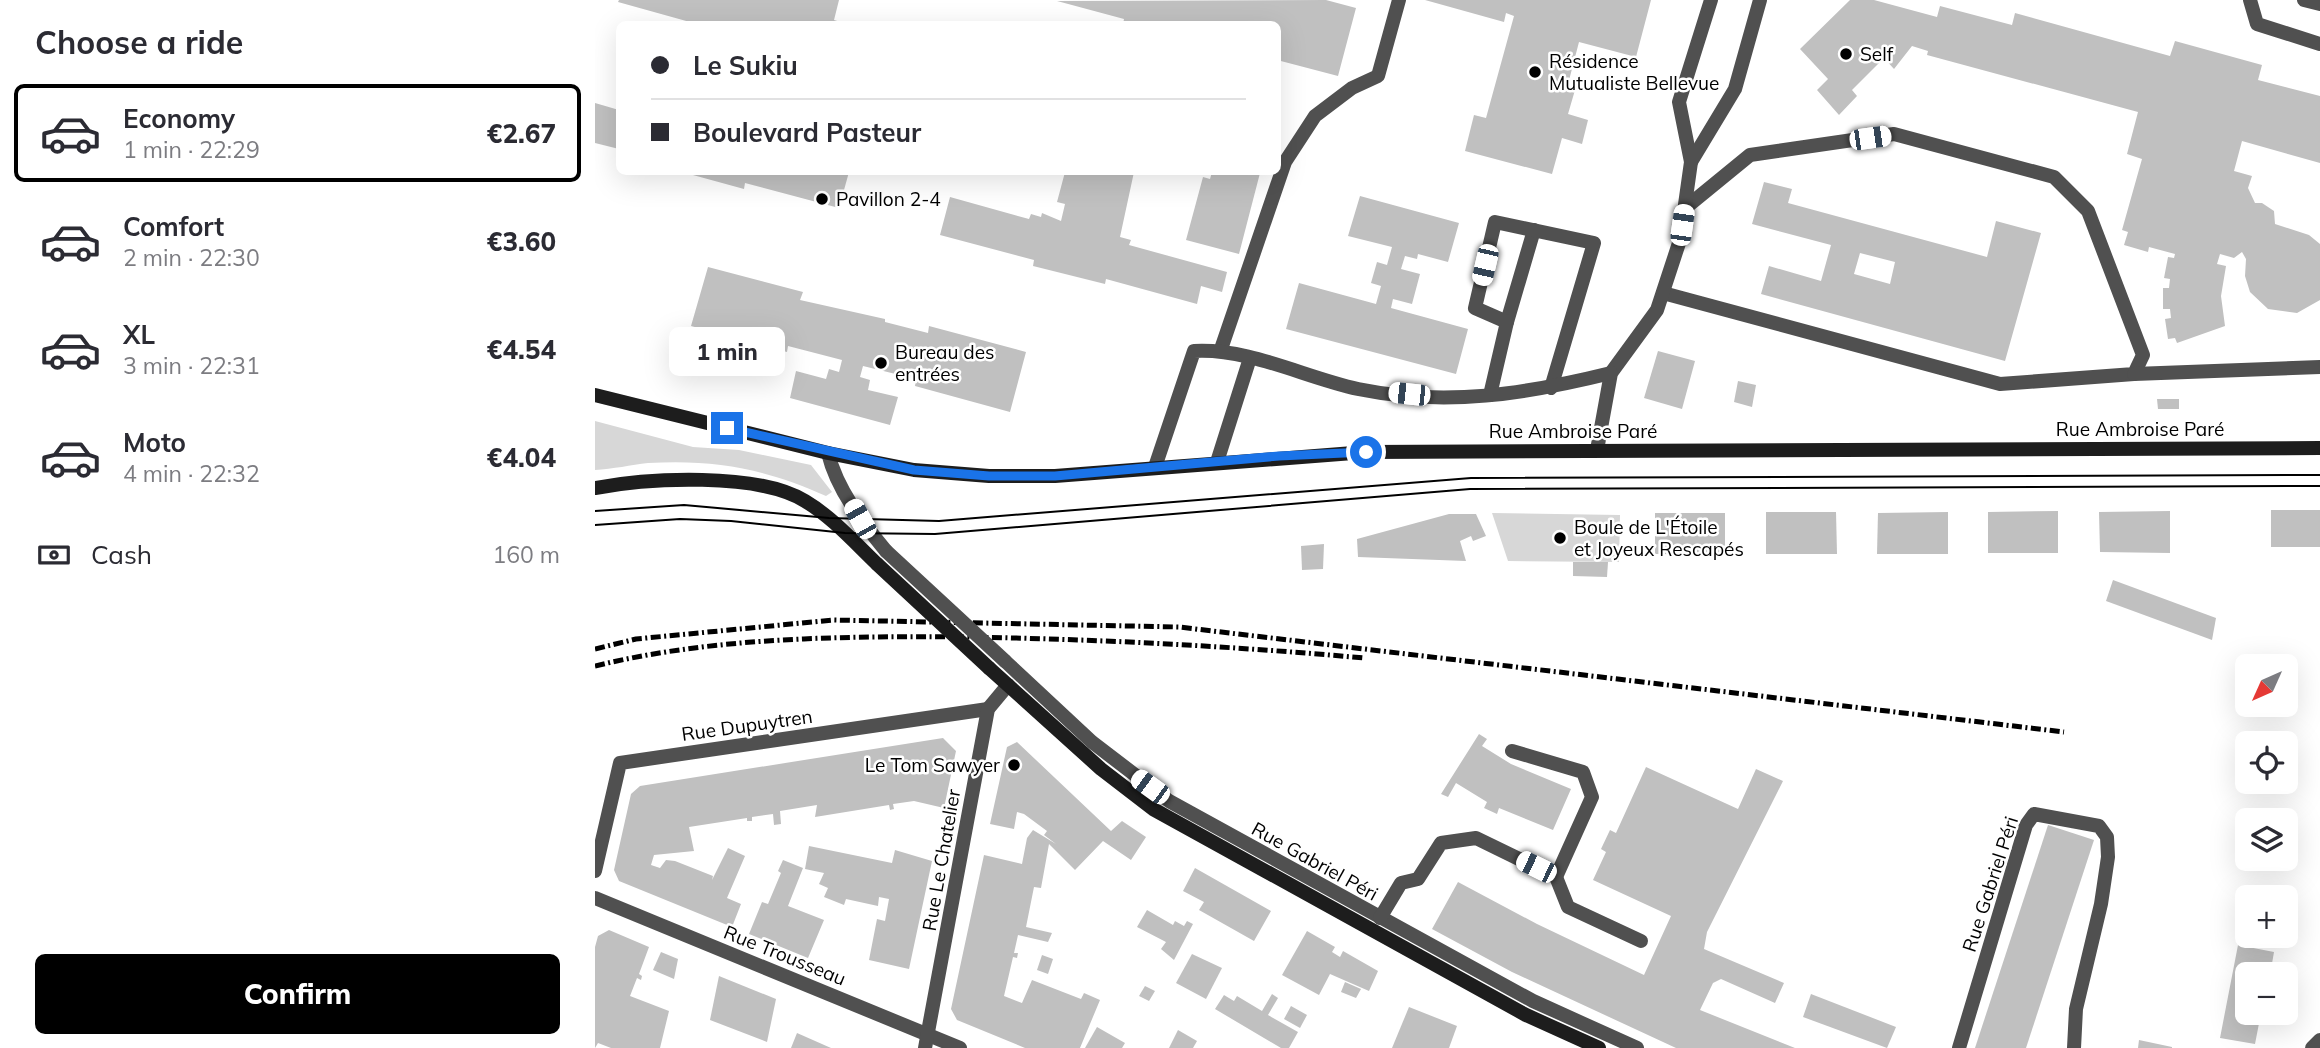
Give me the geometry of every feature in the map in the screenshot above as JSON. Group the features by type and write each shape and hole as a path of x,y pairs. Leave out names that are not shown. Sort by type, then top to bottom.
{"main road":[{"name":"Rue Ambroise Paré","path":"597,397 828,453 914,470 989,476 1055,476 1217,461 1366,452 2320,448"},
{"name":"Rue Gabriel Péri","path":"597,486 711,479 776,489 804,500 829,518 1101,769 1153,809 1514,1009 1599,1048"}],"street":[{"path":"1281,174 1285,162 1315,116 1352,88 1378,76 1399,0"},
{"path":"1597,450 1611,373 1657,310 1680,240 1691,162 1679,102 1711,0"},
{"path":"1691,162 1735,89 1760,0"},
{"path":"2250,0 2257,24 2320,44"},
{"path":"2304,0 2320,4"},
{"path":"1684,209 1750,155 1894,134 2054,177 2088,211 2143,355 2134,374"},
{"path":"1221,349 1281,175"},
{"path":"1507,323 1475,308 1495,222 1594,243 1551,387"},
{"path":"1490,396 1507,323 1534,230"},
{"path":"1663,293 2000,384 2134,374 2320,367"},
{"path":"1155,467 1193,351 1221,349 1359,389 1458,400 1551,387 1611,373"},
{"path":"1217,461 1249,358"},
{"name":"Rue Gabriel Péri","path":"828,453 832,467 860,519 886,551 1092,742 1169,802 1533,1001 1637,1048"},
{"name":"Rue Le Chatelier","path":"927,1041 988,709 1008,685"},
{"name":"Rue Dupuytren","path":"595,871 620,763 988,709"},
{"path":"1512,751 1583,772 1592,797 1556,877"},
{"name":"Rue Gabriel Péri","path":"1959,1048 2026,825 2034,814 2099,826 2107,837 2108,856 2101,904 2076,1009 2074,1048"},
{"path":"1380,918 1401,883 1418,878 1441,843 1476,838 1556,877 1568,907 1641,941"},
{"name":"Rue Trousseau","path":"595,898 927,1041 960,1048"},
{"path":"2312,1048 2320,1040"}],"shaded area":[{"path":"595,421 693,447 739,450 811,465 832,492 826,496 782,479 718,465 672,462 595,470"},
{"name":"Boule de L'Étoile et Joyeux Rescapés","path":"1492,513 1620,515 1619,562 1508,561"}],"building":[{"path":"839,0 834,20 837,21 686,21 618,2"},
{"path":"1326,0 1356,8 1338,76 1281,61 1281,21 1124,21 1057,1"},
{"name":"Résidence Mutualiste Bellevue","path":"1425,0 1651,0 1636,57 1579,42 1567,88 1575,90 1568,114 1588,120 1582,144 1562,138 1552,174 1465,151 1474,115 1486,118 1514,16 1506,13 1504,22"},
{"path":"1850,0 1874,0 1937,17 1940,6 2012,25 2015,13 2170,56 2175,41 2262,65 2258,80 2320,96 2320,163 2242,141 2234,171 2252,176 2248,188 2255,203 2262,203 2274,211 2275,224 2309,235 2320,244 2320,300 2297,313 2268,309 2250,292 2245,276 2246,259 2242,252 2234,258 2220,254 2217,264 2226,266 2221,296 2225,326 2177,343 2175,338 2168,339 2165,319 2171,318 2170,309 2163,309 2163,288 2169,288 2170,279 2164,278 2168,257 2174,258 2175,254 2149,247 2148,252 2124,245 2128,232 2122,230 2142,159 2127,154 2138,112 1927,55 1928,51 1912,46 1894,69 1884,58 1852,90 1857,96 1839,115 1817,90 1828,79 1800,49"},
{"path":"595,103 616,109 616,148 595,143"},
{"name":"Pavillon 2-4","path":"693,175 848,175 839,208 745,183 744,189"},
{"path":"1064,175 1133,175 1120,237 1131,240 1129,245 1227,272 1222,292 1201,286 1197,304 1106,279 1105,284 1033,266 1034,260 940,235 950,197 1029,219 1031,214 1041,217 1042,213 1061,221 1065,204 1057,202"},
{"path":"1211,175 1259,175 1239,254 1186,240 1203,177 1210,179"},
{"path":"1764,182 1792,189 1788,203 1987,257 1996,221 2041,233 2005,361 1761,294 1769,266 1821,281 1831,245 1752,224","holes":["1860,253 1895,262 1890,284 1854,274"]},
{"path":"1360,196 1459,223 1448,262 1418,254 1417,259 1405,256 1401,269 1420,274 1412,304 1393,299 1391,308 1468,329 1456,374 1286,329 1299,283 1376,304 1381,286 1371,283 1377,262 1387,265 1392,247 1348,236"},
{"path":"708,267 803,292 800,300 885,319 885,322 928,333 929,326 1026,352 1010,412 915,386 916,379 863,366 860,377 870,380 868,390 898,397 890,425 790,398 796,371 826,379 829,369 839,372 842,360 788,346 787,352 691,326"},
{"path":"1658,351 1695,361 1682,409 1644,398"},
{"path":"1738,381 1756,385 1752,407 1734,402"},
{"path":"2157,399 2179,399 2179,409 2158,409"},
{"path":"2271,510 2320,510 2320,547 2271,547"},
{"path":"2058,511 2058,553 1988,553 1988,512"},
{"path":"2170,511 2170,553 2100,552 2099,512"},
{"path":"1766,512 1836,512 1837,554 1766,554"},
{"path":"1948,512 1948,554 1877,554 1878,513"},
{"path":"1655,513 1725,513 1725,555 1655,554"},
{"path":"1449,514 1476,514 1486,536 1473,541 1471,536 1460,541 1466,561 1358,557 1357,539"},
{"path":"1324,544 1323,569 1302,570 1301,546"},
{"path":"1573,562 1608,562 1607,577 1573,576"},
{"path":"2113,580 2216,618 2212,640 2106,601"},
{"path":"1479,734 1487,739 1482,746 1511,764 1571,789 1553,830 1499,808 1497,814 1484,808 1487,802 1456,783 1448,797 1441,794"},
{"path":"943,738 956,751 944,808 914,801 893,804 894,809 890,810 889,805 815,817 817,805 780,811 781,824 774,825 773,814 752,817 752,821 747,821 747,818 689,827 694,851 654,855 651,865 660,868 666,860 675,861 713,876 712,880 728,848 745,856 727,898 741,904 732,927 619,881 614,870 631,794 640,786"},
{"path":"1017,742 1111,831 1122,821 1146,837 1131,860 1103,841 1075,870 1049,844 1041,888 1034,887 1026,927 1052,933 1048,942 1018,935 1014,953 1018,953 1017,958 1013,957 1004,996 1022,1003 1032,980 1081,999 1084,993 1100,1000 1080,1048 1025,1048 957,1020 951,1009 984,855 1022,864 1027,838 1033,830 1056,844 1044,835 1047,831 1024,814 1017,812 1014,829 990,824 1007,747"},
{"path":"1646,767 1738,809 1756,769 1783,781 1707,932 1704,949 1784,983 1775,1003 1721,979 1713,983 1700,1010 1795,1048 1676,1048 1512,972 1432,929 1458,882 1537,924 1644,975 1671,916 1593,880 1606,852 1601,849 1610,830 1616,833"},
{"path":"2048,825 2094,840 2026,1048 1975,1048"},
{"path":"809,846 892,863 895,850 932,861 909,969 869,960 877,919 885,921 889,899 879,897 878,906 846,899 844,905 824,897 828,888 819,884 824,873 805,869"},
{"path":"783,860 803,868 788,906 824,920 808,958 749,934 762,902 768,904 781,873 778,871"},
{"path":"1195,868 1271,911 1254,941 1199,910 1204,902 1183,891"},
{"path":"1147,910 1173,925 1175,921 1184,926 1187,921 1193,924 1174,960 1161,949 1166,942 1137,927"},
{"path":"609,930 649,947 639,974 642,976 641,980 637,978 630,996 669,1011 660,1048 611,1048 598,1043 595,1048 595,947 598,936"},
{"path":"1307,931 1335,947 1332,952 1340,957 1343,951 1378,971 1369,991 1330,974 1319,995 1282,975"},
{"path":"2237,948 2274,952 2272,962 2235,962 2235,1025 2259,1025 2255,1044 2220,1038"},
{"path":"661,952 678,959 674,979 653,970"},
{"path":"1192,954 1222,968 1206,999 1176,983"},
{"path":"1042,955 1053,959 1048,974 1037,970"},
{"path":"719,976 776,999 767,1042 710,1020"},
{"path":"1345,982 1361,989 1356,998 1341,992"},
{"path":"1145,986 1155,991 1149,1001 1139,996"},
{"path":"1272,994 1278,998 1268,1015 1298,1032 1289,1048 1281,1048 1215,1009 1224,995 1234,1001 1237,996 1262,1011"},
{"path":"1811,994 1896,1027 1887,1048 1803,1017"},
{"path":"1291,1006 1307,1015 1300,1028 1284,1019"},
{"path":"1409,1007 1457,1026 1449,1048 1392,1048"},
{"path":"1097,1027 1125,1043 1122,1048 1085,1048"},
{"path":"1178,1030 1197,1041 1193,1048 1169,1048"},
{"path":"797,1033 831,1048 791,1048"},
{"path":"2139,1040 2172,1047 2172,1048 2138,1048"}],"tram line":[{"path":"595,511 684,505 829,518 939,521 1471,478 2320,475"},
{"path":"595,525 680,519 731,521 845,533 935,534 1470,489 2320,486"}],"railway":[{"path":"595,649 636,639 833,620 1179,627 2064,732"},
{"path":"595,666 640,656 732,644 871,637 1113,641 1364,658"}],"place":[{"name":"Self","path":"1846,54"},
{"name":"Résidence Mutualiste Bellevue","path":"1535,72"},
{"name":"Pavillon 2-4","path":"822,199"},
{"name":"Bureau des entrées","path":"881,363"},
{"name":"Boule de L'Étoile et Joyeux Rescapés","path":"1560,538"},
{"name":"Le Tom Sawyer","path":"1014,765"}],"route":[{"path":"727,428 828,453 914,470 989,476 1055,476 1279,456 1366,452"}]}
